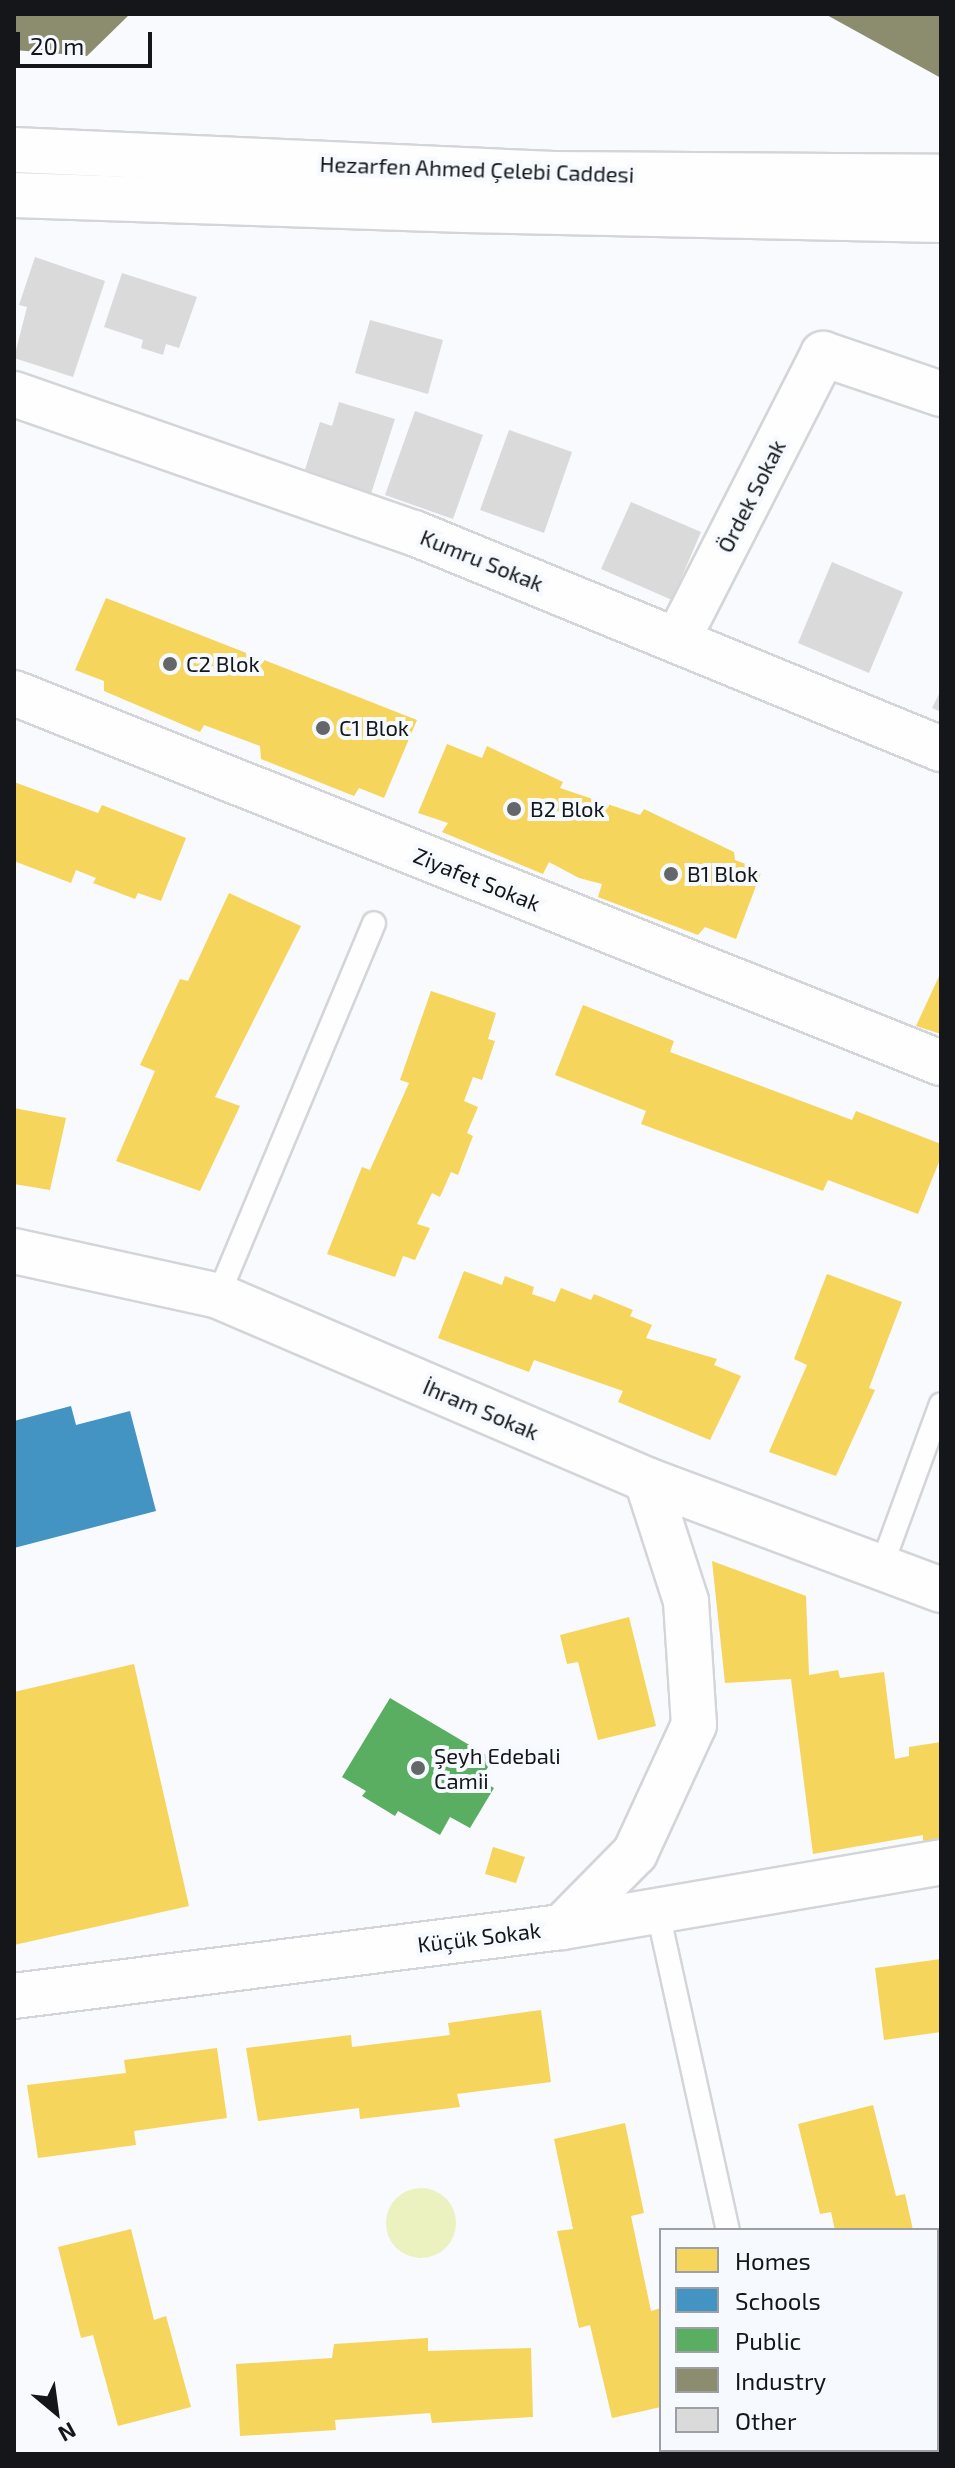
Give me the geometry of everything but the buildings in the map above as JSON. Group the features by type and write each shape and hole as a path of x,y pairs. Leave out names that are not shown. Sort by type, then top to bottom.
{"street":[{"name":"Hezarfen Ahmed Çelebi Caddesi","path":"14,150 553,174 941,177"},
{"name":"Hezarfen Ahmed Çelebi Caddesi","path":"14,195 512,212 941,220"},
{"name":"Ördek Sokak","path":"678,639 823,354 941,394"},
{"name":"Kumru Sokak","path":"14,394 414,533 941,749"},
{"name":"Ziyafet Sokak","path":"14,693 941,1063"},
{"name":"İhram Sokak","path":"14,1251 218,1296 647,1480 882,1565 941,1590"},
{"path":"562,1927 635,1853 694,1725 686,1601 647,1480"},
{"name":"Küçük Sokak","path":"14,1996 562,1927 657,1908 941,1862"}],"lane":[{"path":"218,1296 374,923"},
{"path":"882,1565 941,1404"},
{"path":"657,1908 728,2228"}],"green space":[{"path":"421,2188 446,2198 456,2223 446,2248 421,2258 396,2248 386,2223 396,2198"}],"place":[{"name":"C2 Blok","path":"170,664"},
{"name":"C1 Blok","path":"323,728"},
{"name":"B2 Blok","path":"514,809"},
{"name":"B1 Blok","path":"671,874"},
{"name":"Şeyh Edebali Camii","path":"418,1768"}]}
